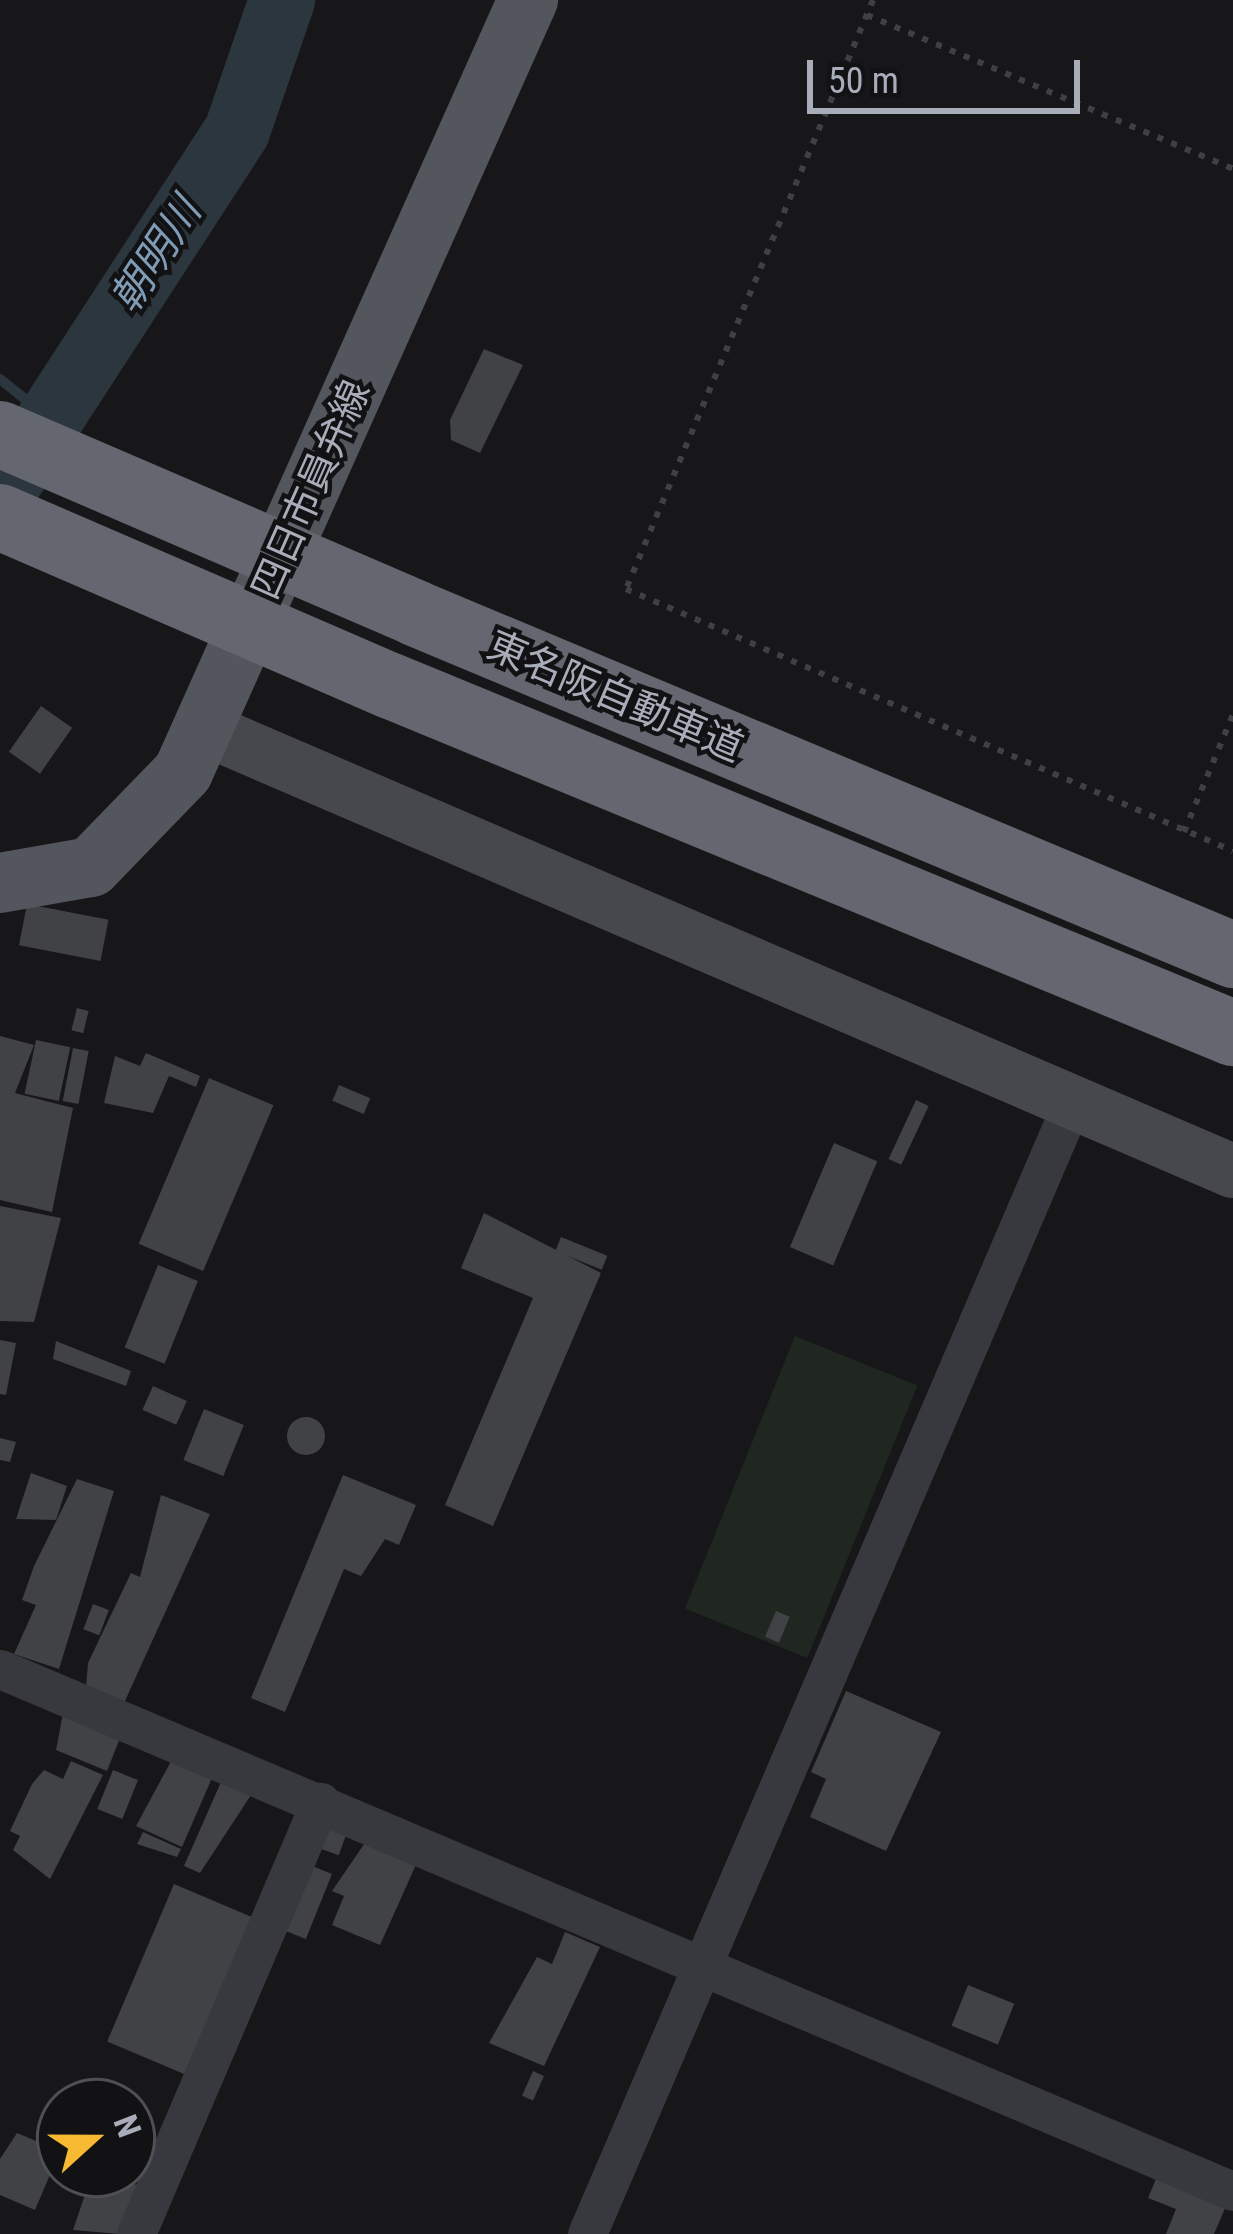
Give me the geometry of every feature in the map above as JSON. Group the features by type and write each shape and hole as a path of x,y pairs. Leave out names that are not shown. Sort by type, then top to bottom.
{"highway":[{"name":"東名阪自動車道","path":"0,434 1233,955"},
{"name":"東名阪自動車道","path":"0,517 391,686 1233,1033"}],"main road":[{"name":"四日市員弁線","path":"0,884 62,875 113,851 205,729 528,0"}],"street":[{"path":"205,729 1233,1171"},
{"path":"587,2234 1072,1103"},
{"path":"0,1669 1233,2191"},
{"path":"136,2234 320,1802"}],"path":[{"path":"873,0 626,590 1233,851"},
{"path":"867,14 1233,169"},
{"path":"1184,832 1233,714"}],"shaded area":[{"path":"795,1336 917,1385 807,1658 685,1609"}],"building":[{"path":"484,349 523,365 480,453 451,440 450,420"},
{"path":"41,706 72,728 40,774 9,752"},
{"path":"27,904 108,920 100,961 19,945"},
{"path":"77,1008 89,1011 83,1033 71,1030"},
{"path":"0,1036 34,1045 15,1093 73,1108 52,1212 0,1200"},
{"path":"36,1040 70,1047 59,1101 25,1094"},
{"path":"73,1048 89,1051 78,1104 63,1101"},
{"path":"146,1053 200,1076 196,1087 169,1076 153,1113 104,1103 115,1056 140,1066"},
{"path":"209,1078 273,1105 203,1271 139,1244"},
{"path":"339,1085 370,1098 364,1114 332,1101"},
{"path":"916,1100 929,1106 901,1165 889,1159"},
{"path":"834,1143 877,1161 833,1265 790,1247"},
{"path":"0,1206 61,1218 34,1322 0,1321"},
{"path":"484,1213 601,1273 493,1526 445,1505 533,1298 461,1268"},
{"path":"561,1237 607,1256 602,1270 555,1251"},
{"path":"158,1265 198,1281 165,1364 125,1348"},
{"path":"0,1340 16,1343 6,1395 0,1394"},
{"path":"56,1341 131,1371 126,1386 53,1359"},
{"path":"153,1386 187,1401 176,1425 142,1410"},
{"path":"204,1409 244,1425 223,1476 183,1460"},
{"path":"306,1417 319,1423 325,1436 319,1449 306,1455 293,1449 287,1436 293,1423"},
{"path":"0,1438 16,1442 10,1462 0,1460"},
{"path":"31,1473 67,1486 56,1520 16,1519"},
{"path":"343,1475 416,1505 399,1545 385,1539 361,1576 344,1569 285,1712 251,1698"},
{"path":"77,1479 114,1491 59,1669 14,1654 36,1605 22,1600 34,1566"},
{"path":"161,1495 210,1514 124,1703 86,1687 88,1663 131,1573 140,1577"},
{"path":"93,1604 109,1610 99,1635 83,1629"},
{"path":"776,1611 790,1617 779,1643 765,1637"},
{"path":"846,1691 941,1732 886,1851 810,1817 826,1779 811,1772"},
{"path":"64,1708 122,1733 107,1771 56,1750"},
{"path":"175,1754 215,1771 182,1847 136,1826"},
{"path":"71,1761 103,1775 50,1879 13,1850 20,1836 10,1831 32,1784 44,1770 63,1779"},
{"path":"113,1770 138,1780 122,1819 97,1809"},
{"path":"221,1782 251,1795 200,1873 184,1866"},
{"path":"326,1823 348,1831 339,1855 317,1847"},
{"path":"143,1832 181,1849 177,1857 137,1844"},
{"path":"369,1837 419,1858 380,1945 332,1925 344,1896 332,1891"},
{"path":"307,1864 332,1874 306,1939 281,1929"},
{"path":"174,1884 257,1919 190,2077 107,2041"},
{"path":"565,1932 600,1947 544,2066 489,2043 537,1957 552,1964"},
{"path":"968,1985 1014,2004 998,2045 952,2026"},
{"path":"533,2071 544,2076 533,2101 522,2096"},
{"path":"17,2133 36,2141 36,2198 40,2198 35,2210 0,2195 0,2159"},
{"path":"1156,2179 1227,2204 1214,2234 1166,2234 1176,2209 1148,2198"},
{"path":"84,2198 133,2198 120,2234 73,2230"}],"waterway":[{"name":"朝明川","path":"0,496 237,131 282,0"},
{"path":"0,379 50,419"}]}
